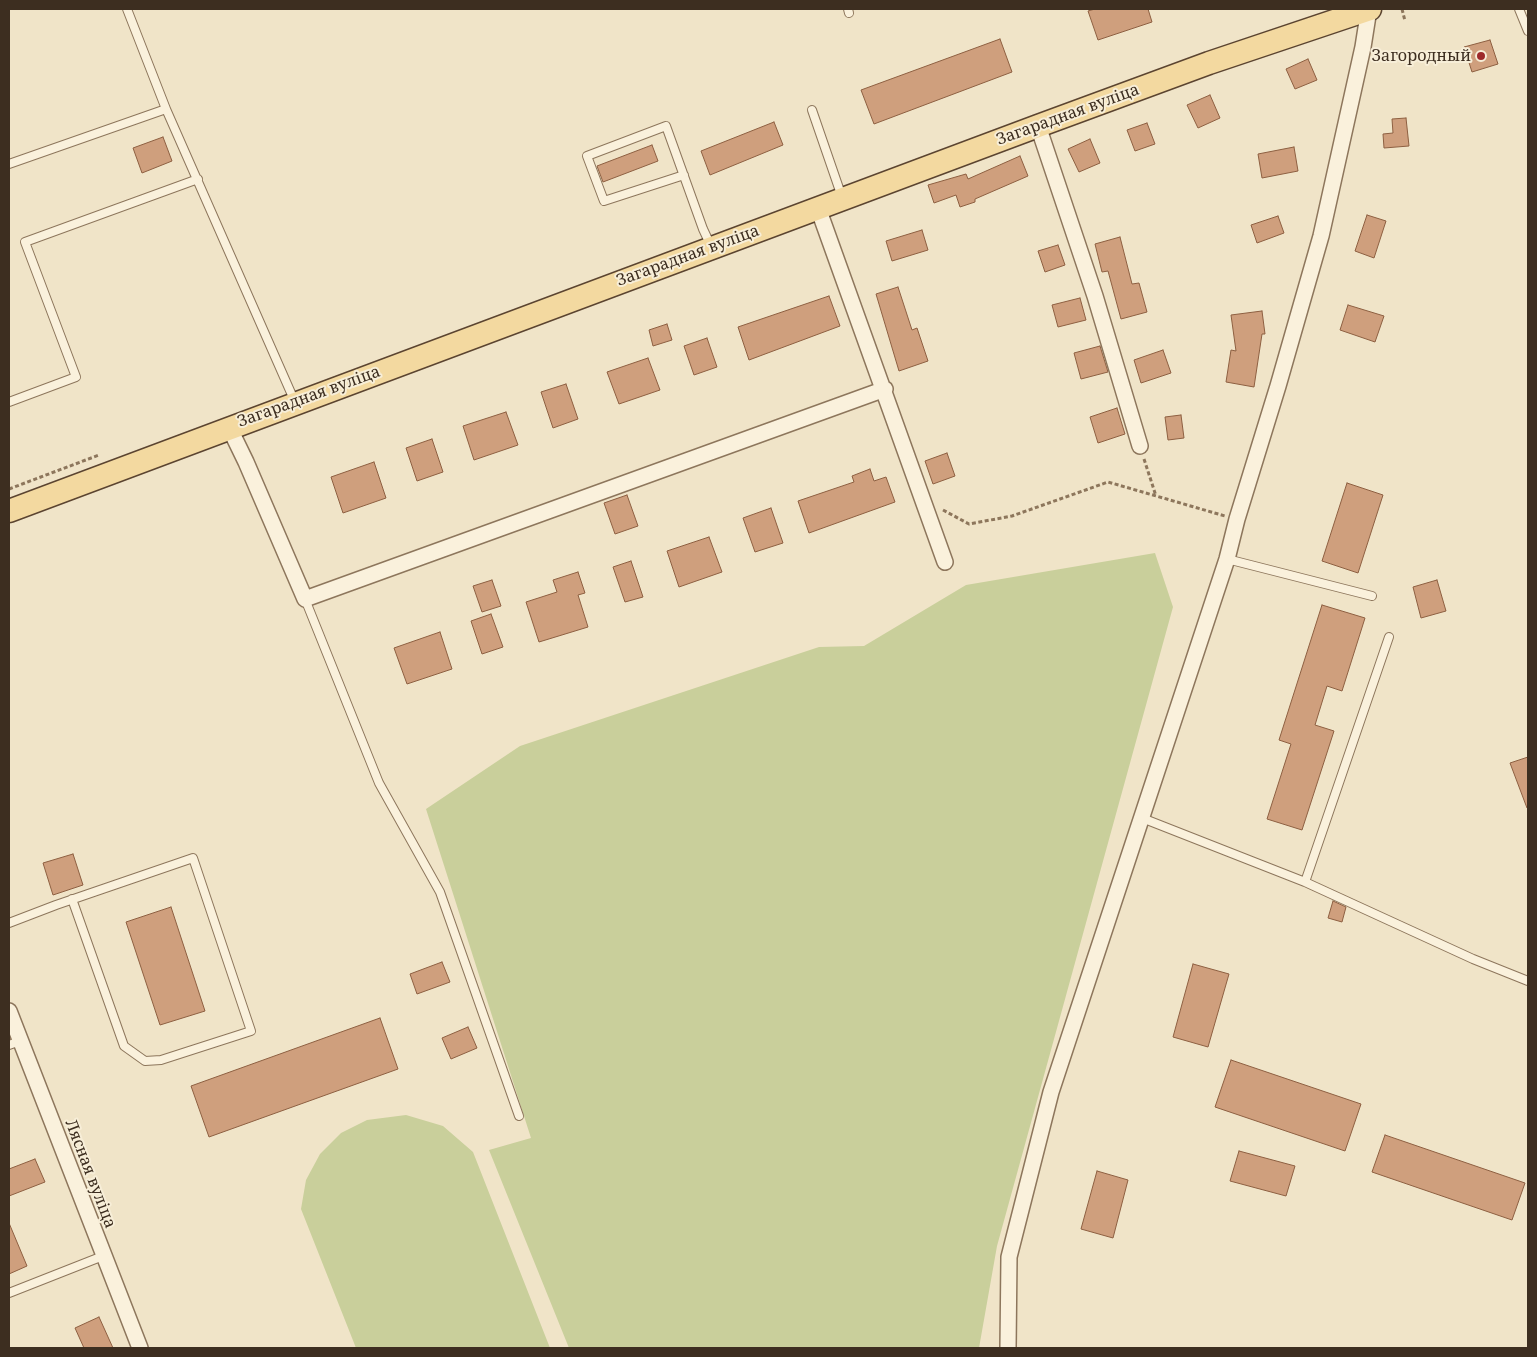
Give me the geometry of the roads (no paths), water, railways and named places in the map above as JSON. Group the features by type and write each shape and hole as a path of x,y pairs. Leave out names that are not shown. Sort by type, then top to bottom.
{"main road":[{"name":"Загарадная вуліца","path":"9,510 842,198 1209,63 1369,9"}],"street":[{"path":"1008,1348 1009,1257 1052,1092 1227,559 1237,519 1278,386 1321,236 1369,9"},
{"path":"1038,126 1095,296 1140,446"},
{"path":"818,208 946,562"},
{"path":"229,427 305,600 885,389"},
{"name":"Лясная вуліца","path":"9,1011 14,1043 140,1348"}],"lane":[{"path":"127,9 166,109 296,402"},
{"path":"1519,9 1528,31"},
{"path":"9,164 166,109"},
{"path":"812,110 842,198"},
{"path":"684,175 604,201 587,156 666,126 684,175 703,229 712,248"},
{"path":"9,402 76,377 25,242 198,179"},
{"path":"1227,559 1372,596"},
{"path":"305,600 379,783 440,892 519,1116"},
{"path":"1305,882 1389,637"},
{"path":"1142,818 1305,882 1473,959 1528,981"},
{"path":"9,923 72,900 193,858 251,1031 161,1060 145,1060 124,1046 72,900"},
{"path":"9,1293 103,1256"}],"place":[{"name":"Загородный","path":"1481,56"}]}
